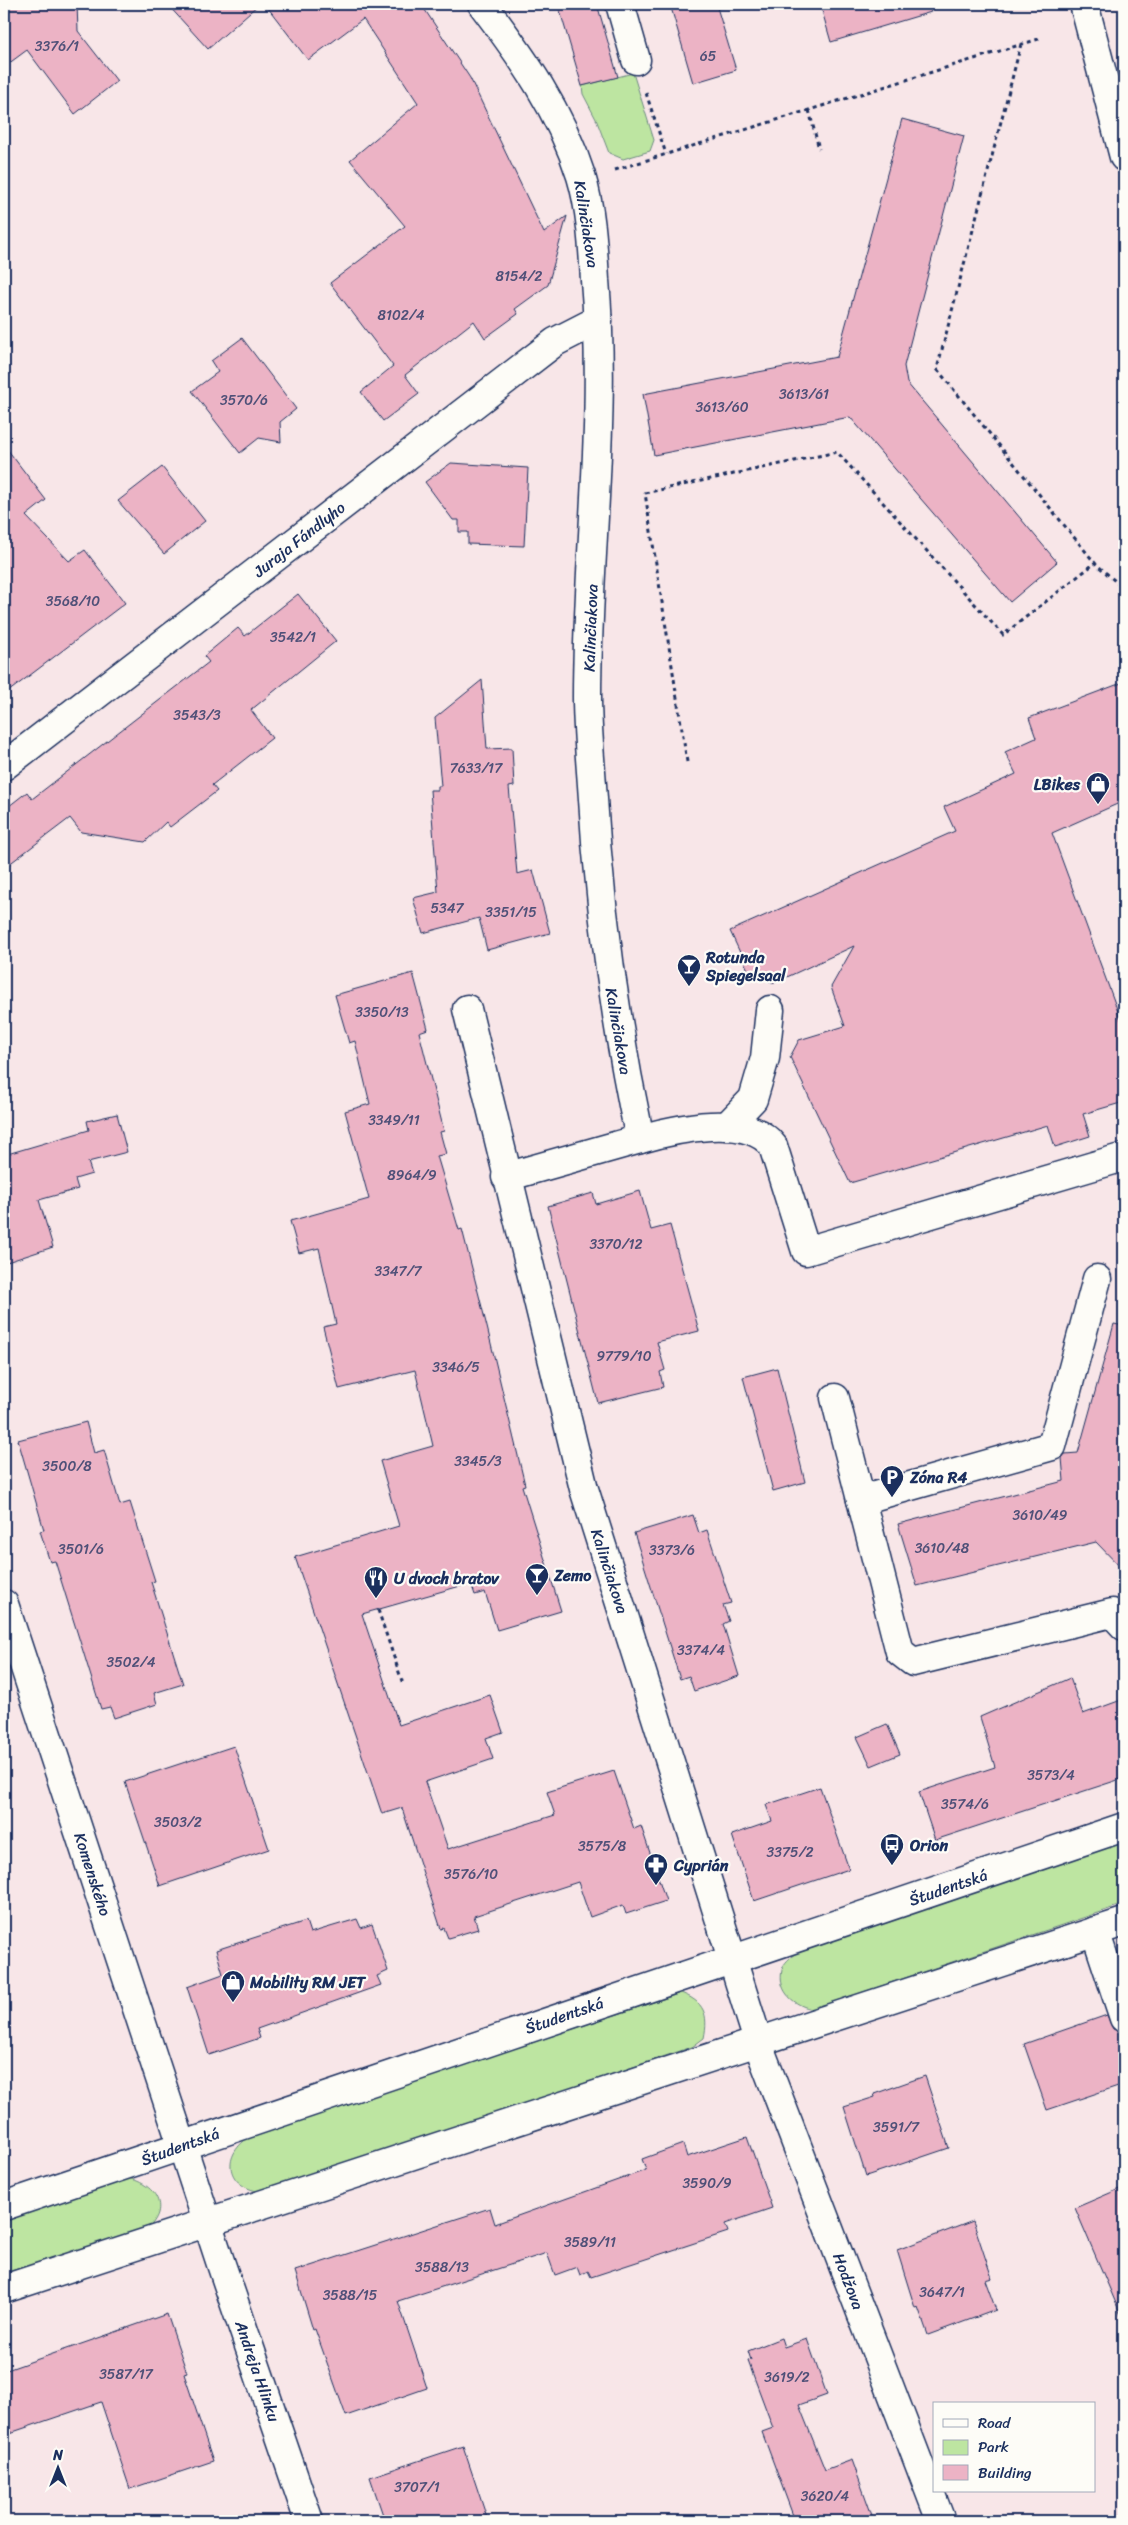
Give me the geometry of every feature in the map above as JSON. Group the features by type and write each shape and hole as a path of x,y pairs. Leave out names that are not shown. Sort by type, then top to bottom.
{"street":[{"name":"Kalinčiakova","path":"482,4 525,60 559,121 581,177 592,236 598,320 599,392 587,698 596,853 608,970 624,1065 640,1139"},
{"path":"620,4 636,60"},
{"path":"1084,4 1124,157"},
{"name":"Juraja Fándlyho","path":"4,766 555,342 598,320"},
{"name":"Kalinčiakova","path":"467,1008 506,1177 584,1489 758,2040"},
{"path":"727,1126 752,1099 765,1058 770,1010"},
{"path":"506,1177 672,1130 727,1126 765,1136 773,1146 806,1251 1124,1157"},
{"path":"861,1500 1052,1446 1097,1279"},
{"path":"835,1398 900,1652 912,1662 1112,1613 1124,1626"},
{"name":"Komenského","path":"4,1604 208,2221"},
{"name":"Študentská","path":"4,2206 1124,1827"},
{"path":"4,2289 758,2040 1124,1922"},
{"path":"1095,1931 1124,2018"},
{"name":"Hodžova","path":"758,2040 941,2521"},
{"name":"Andreja Hlinku","path":"208,2221 310,2521"}],"path":[{"path":"611,171 1042,38"},
{"path":"1021,44 937,369 1095,563 1124,589"},
{"path":"636,60 666,154"},
{"path":"809,110 819,149"},
{"path":"687,762 645,493 837,452 1003,635 1095,563"},
{"path":"378,1610 404,1684"}],"green space":[{"path":"633,73 654,140 650,151 623,159 609,153 596,119 583,94 582,86"},
{"path":"1124,1840 1124,1904 813,2009 794,2001 789,1997 782,1985 783,1967 797,1952"},
{"path":"681,1993 695,2000 700,2005 705,2016 704,2038 692,2047 264,2192 252,2190 242,2185 232,2171 231,2163 234,2154 249,2137"},
{"path":"122,2177 133,2179 143,2184 156,2196 159,2204 158,2213 154,2222 145,2231 4,2278 4,2217"}],"building":[{"path":"4,4 77,4 78,31 117,81 75,114 27,50 4,67"},
{"path":"167,4 259,4 208,49"},
{"path":"265,4 421,4 470,78 544,233 567,216 548,285 515,309 518,314 485,338 474,321 405,375 419,394 383,421 361,392 393,366 330,283 405,226 350,160 418,103 363,19 308,60"},
{"path":"558,4 597,4 618,77 582,86"},
{"path":"670,4 716,4 736,70 693,83"},
{"path":"820,4 929,4 931,12 831,42"},
{"path":"902,119 964,136 904,366 907,383 1057,562 1010,602 850,417 654,455 643,394 837,357"},
{"path":"242,338 296,409 280,422 281,442 259,438 240,453 192,391 218,372 211,361"},
{"path":"4,445 46,500 26,516 69,561 85,550 125,603 4,695"},
{"path":"451,463 528,468 524,546 468,544 468,532 459,532 459,520 453,520 425,482"},
{"path":"162,467 205,521 164,554 118,501"},
{"path":"298,594 336,641 251,710 272,738 212,785 217,791 170,827 166,822 145,842 81,832 70,818 4,868 4,810 27,792 32,799 209,662 204,656 238,628 245,636"},
{"path":"482,680 487,749 512,748 514,786 509,787 517,874 533,870 550,933 487,950 479,918 423,933 413,898 438,892 430,790 438,790 438,786 441,786 435,718"},
{"path":"1124,682 1124,801 1052,833 1124,1028 1124,1102 1083,1114 1090,1136 1055,1147 1048,1125 850,1183 790,1057 799,1040 845,1026 831,987 854,946 774,983 749,972 730,931 955,831 944,807 1016,774 1005,752 1036,738 1029,718"},
{"path":"413,973 428,1029 419,1032 444,1131 440,1132 446,1154 437,1156 459,1230 462,1229 525,1485 522,1486 561,1611 497,1630 485,1592 475,1595 471,1583 362,1614 399,1725 490,1695 503,1732 486,1738 493,1759 425,1782 448,1849 555,1815 547,1792 614,1771 634,1829 641,1826 666,1901 626,1914 623,1905 590,1917 578,1882 474,1916 478,1929 448,1938 444,1928 441,1929 402,1808 382,1814 295,1557 399,1526 380,1461 433,1446 415,1370 339,1389 323,1327 336,1324 319,1248 299,1253 290,1221 369,1199 345,1111 370,1104 355,1041 349,1043 335,995"},
{"path":"117,1114 127,1152 88,1162 92,1174 75,1179 78,1189 39,1200 53,1247 4,1263 4,1155 89,1130 87,1121"},
{"path":"640,1191 651,1230 670,1225 699,1331 657,1342 665,1370 660,1372 663,1387 598,1403 548,1206 593,1193 596,1204"},
{"path":"1114,1324 1124,1326 1124,1571 1096,1542 917,1586 898,1524 1064,1481 1062,1458 1065,1454 1078,1453"},
{"path":"777,1368 805,1482 773,1491 743,1377"},
{"path":"86,1422 94,1453 104,1450 120,1505 130,1502 155,1581 151,1582 183,1684 154,1693 157,1704 114,1718 110,1707 101,1709 55,1561 50,1562 40,1531 44,1530 18,1440"},
{"path":"693,1515 699,1533 707,1530 731,1603 723,1605 729,1621 723,1624 739,1676 694,1691 689,1676 680,1679 634,1533"},
{"path":"1070,1678 1083,1714 1124,1699 1124,1778 935,1840 919,1792 995,1767 980,1717"},
{"path":"887,1724 900,1754 871,1766 857,1737"},
{"path":"234,1746 269,1849 160,1886 125,1782"},
{"path":"820,1787 849,1869 754,1901 732,1835 772,1821 766,1805"},
{"path":"357,1919 361,1928 372,1924 388,1971 377,1976 381,1985 257,2029 260,2038 209,2055 187,1987 223,1974 216,1950 306,1921 310,1933"},
{"path":"1107,2015 1113,2029 1124,2033 1124,2084 1047,2110 1024,2044"},
{"path":"925,2076 949,2148 866,2176 844,2107 875,2097 874,2094"},
{"path":"747,2137 772,2208 725,2224 728,2232 591,2277 588,2271 580,2275 577,2267 555,2275 547,2253 398,2301 427,2388 346,2416 315,2329 313,2330 295,2271 490,2208 495,2224 646,2170 642,2159 683,2144 687,2157"},
{"path":"1124,2187 1124,2322 1075,2208"},
{"path":"973,2221 992,2278 985,2280 996,2310 928,2335 918,2307 915,2308 897,2250"},
{"path":"167,2314 187,2373 184,2374 213,2461 130,2489 101,2402 4,2435 4,2371"},
{"path":"781,2338 784,2347 807,2339 827,2395 799,2405 825,2470 852,2460 874,2521 795,2521 762,2432 773,2428 748,2361 751,2360 748,2351"},
{"path":"463,2446 488,2521 385,2521 370,2477"}],"place":[{"name":"LBikes","path":"1098,805"},
{"name":"Rotunda Spiegelsaal","path":"689,987"},
{"name":"Zóna R4","path":"892,1498"},
{"name":"Zemo","path":"537,1596"},
{"name":"U dvoch bratov","path":"376,1599"},
{"name":"Orion","path":"892,1866"},
{"name":"Cyprián","path":"656,1886"},
{"name":"Mobility RM JET","path":"233,2003"}]}
